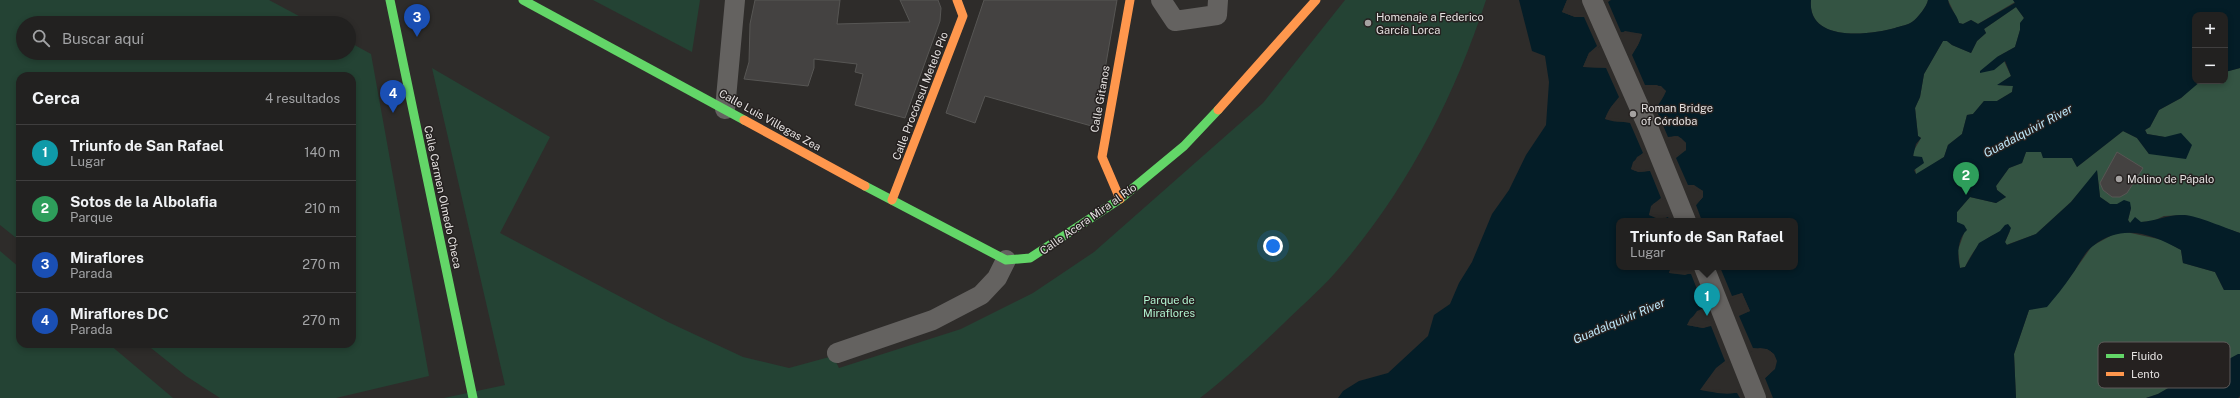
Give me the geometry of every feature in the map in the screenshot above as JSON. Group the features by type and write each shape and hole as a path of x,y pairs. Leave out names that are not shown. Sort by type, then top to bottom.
{"street":[{"name":"Calle Carmen Olmedo Checa","path":"390,0 473,398"},
{"path":"392,12 398,0"},
{"name":"Calle Luis Villegas Zea","path":"523,0 980,248 1006,260"},
{"path":"724,109 736,0"},
{"name":"Calle Procónsul Metelo Pío","path":"892,200 963,16 957,0"},
{"name":"Calle Gitanos","path":"1120,199 1102,157 1130,0"},
{"path":"1161,0 1175,21 1218,7"},
{"name":"Calle Acera Mira al Río","path":"1006,260 1030,258 1120,199 1184,146 1238,89 1316,0"},
{"path":"1592,0 1648,127 1685,218"},
{"path":"837,354 933,320 981,295 997,278 1006,260"},
{"path":"1705,270 1756,398"}],"green space":[{"path":"0,0 269,0 299,16 16,16 16,60 356,60 356,46 371,54 429,376 336,398 220,398 186,376 151,348 356,348 356,72 16,72 16,238 0,225"},
{"path":"593,0 700,0 692,52"},
{"name":"Parque de Miraflores","path":"1345,0 1486,0 1459,73 1442,109 1405,178 1383,211 1360,243 1323,286 1243,362 1200,398 444,398 505,385 432,68 550,137 500,233 668,322 743,357 789,368 833,356 839,368 961,329 1033,293 1094,252 1263,103"},
{"path":"1811,0 1928,0 1922,12 1910,23 1884,31 1856,34 1829,30 1819,24 1812,14"},
{"path":"1948,0 2013,0 2015,2 1978,24 1971,20 1963,24 1959,23"},
{"path":"2016,7 2024,18 2020,24 2020,30 2015,47 1997,57 2004,61 2011,76 1998,85 2013,86 2012,92 1997,101 1984,101 1973,114 1967,115 1962,134 1948,145 1944,157 1916,175 1913,152 1921,138 1918,136 1915,108 1920,97 1924,74 1943,41 1947,41 1952,45 1971,53 1977,41 1986,33 1984,29"},
{"path":"2240,68 2240,233 2185,215 2164,216 2153,221 2130,223 2128,220 2131,208 2110,204 2100,197 2097,171 2071,202 2036,234 2006,245 2005,242 2010,231 1995,234 1977,247 1965,267 1960,268 1958,250 1964,233 1957,222 1957,212 1970,197 1996,203 2006,197 1997,190 1996,186 2009,168 2022,163 2026,152 2041,151 2044,158 2072,158 2077,167 2123,131 2137,138 2149,154 2165,137 2147,134 2145,130 2150,127 2159,110 2181,98 2196,84 2228,84 2228,71"},
{"path":"2126,232 2163,240 2181,250 2183,263 2215,272 2224,290 2240,290 2240,354 2230,359 2230,342 2098,342 2098,388 2168,388 2158,394 2146,398 2016,398 2014,354 2029,310 2068,280 2092,246 2114,234"},
{"path":"0,251 16,265 16,348 114,348 173,398 0,398"}],"water":[{"name":"Guadalquivir River","path":"1519,0 1567,0 1562,12 1575,17 1584,16 1611,0 1811,0 1812,14 1819,24 1829,30 1856,34 1884,31 1910,23 1922,12 1928,0 1948,0 1959,23 1963,24 1971,20 1978,24 2015,3 2013,0 2240,0 2240,68 2228,71 2228,12 2192,12 2192,84 2197,84 2181,98 2159,110 2150,127 2145,130 2147,134 2165,137 2181,133 2192,145 2186,159 2149,154 2137,138 2123,131 2077,167 2072,158 2043,158 2041,152 2026,152 2022,163 2009,168 1996,186 1997,190 2006,197 1996,203 1970,197 1957,212 1957,222 1964,225 1967,230 1961,238 1959,248 1958,258 1960,268 1965,267 1979,243 2000,231 2005,225 2008,224 2011,228 2005,242 2007,245 2036,234 2071,202 2097,170 2100,197 2110,204 2117,204 2124,200 2130,202 2131,208 2128,220 2130,223 2135,217 2141,222 2184,215 2204,220 2240,233 2240,290 2224,290 2215,272 2183,263 2181,250 2159,239 2137,233 2126,233 2104,239 2087,252 2074,272 2047,307 2029,310 2014,354 2016,398 1338,398 1343,391 1359,381 1388,373 1428,336 1434,315 1450,304 1459,283 1472,262 1492,214 1509,190 1526,155 1546,125 1549,82 1545,56 1532,51","holes":["2016,7 2024,18 2020,23 2020,30 2015,47 1997,57 1980,71 1980,73 1994,70 2005,61 2011,76 1997,85 2013,86 2012,92 1997,101 1984,101 1973,114 1967,115 1962,134 1948,145 1944,157 1916,174 1914,170 1924,163 1922,157 1913,156 1916,144 1921,138 1918,136 1915,108 1920,97 1924,74 1943,41 1947,41 1952,45 1971,53 1977,41 1986,33 1984,29","1625,31 1642,34 1637,46 1629,56 1618,64 1611,66 1583,67 1589,53","1645,85 1657,85 1666,91 1656,107 1649,113 1642,117 1624,122 1605,119 1612,106 1621,98","1675,136 1681,138 1686,143 1686,150 1652,170 1645,172 1631,169 1637,157 1668,138","1690,185 1703,191 1703,197 1696,205 1665,218 1649,215 1653,204","1742,293 1750,311 1703,328 1687,325 1697,311","1762,348 1769,350 1772,353 1775,357 1776,363 1774,369 1764,379 1751,387 1730,394 1701,390 1707,380 1719,367 1732,359"]},
{"path":"2240,354 2240,396 2238,398 2146,398 2158,394 2168,388 2230,388 2230,358"}],"pier":[{"path":"1567,0 1569,0 1565,11 1575,15 1583,14 1611,0 1608,2 1621,32 1642,34 1632,55 1645,85 1661,86 1666,91 1656,109 1668,137 1678,136 1686,143 1686,150 1676,158 1688,185 1694,185 1703,191 1703,197 1696,205 1701,218 1656,218 1649,215 1651,206 1661,198 1650,171 1638,172 1631,169 1633,162 1643,153 1630,123 1605,119 1611,107 1619,97 1606,68 1583,67 1589,53 1597,46 1584,17 1575,17 1562,12","holes":["1625,33 1640,35 1630,54 1606,65 1585,65 1590,54 1599,47","1645,87 1660,88 1664,91 1655,107 1630,120 1608,118 1620,99","1672,138 1680,140 1684,144 1684,149 1679,154 1649,169 1642,171 1634,168 1638,158","1690,187 1701,192 1701,197 1698,202 1664,216 1651,214 1653,207 1662,200"]},
{"path":"1670,270 1685,273 1694,270 1721,270 1732,296 1742,293 1750,311 1739,316 1753,348 1767,349 1774,354 1777,361 1775,369 1765,378 1773,398 1740,398 1737,393 1700,390 1716,368 1725,361 1711,326 1703,328 1687,325 1690,319 1704,307 1691,274 1669,273","holes":["1741,295 1747,310 1703,326 1690,323 1705,309","1753,351 1766,351 1772,355 1774,361 1773,368 1764,376 1737,391 1704,389 1717,370 1726,363"]}],"building":[{"path":"755,0 840,0 837,24 910,22 900,0 938,0 941,8 940,21 905,118 855,105 863,74 855,72 857,64 814,59 814,68 808,86 744,79 749,62 750,24"},
{"path":"984,0 1117,0 1095,127 985,96 975,123 946,113"},
{"name":"Molino de Pápalo","path":"2117,152 2143,168 2127,193 2120,197 2112,197 2103,190 2100,183"}],"traffic: fast":[{"path":"390,0 473,398"},
{"path":"523,0 744,120"},
{"path":"865,186 1006,260 1030,258 1120,199 1184,146 1218,110"}],"traffic: slow":[{"path":"892,200 963,16 957,0"},
{"path":"1120,199 1102,157 1130,0"},
{"path":"1218,110 1316,0"},
{"path":"744,120 865,186"}],"place":[{"name":"Homenaje a Federico García Lorca","path":"1368,23"},
{"name":"Miraflores","path":"417,37"},
{"name":"Miraflores DC","path":"393,113"},
{"name":"Roman Bridge of Córdoba","path":"1633,114"},
{"name":"Molino de Pápalo","path":"2119,179"},
{"name":"Sotos de la Albolafia","path":"1966,195"},
{"name":"Triunfo de San Rafael","path":"1707,316"}]}
